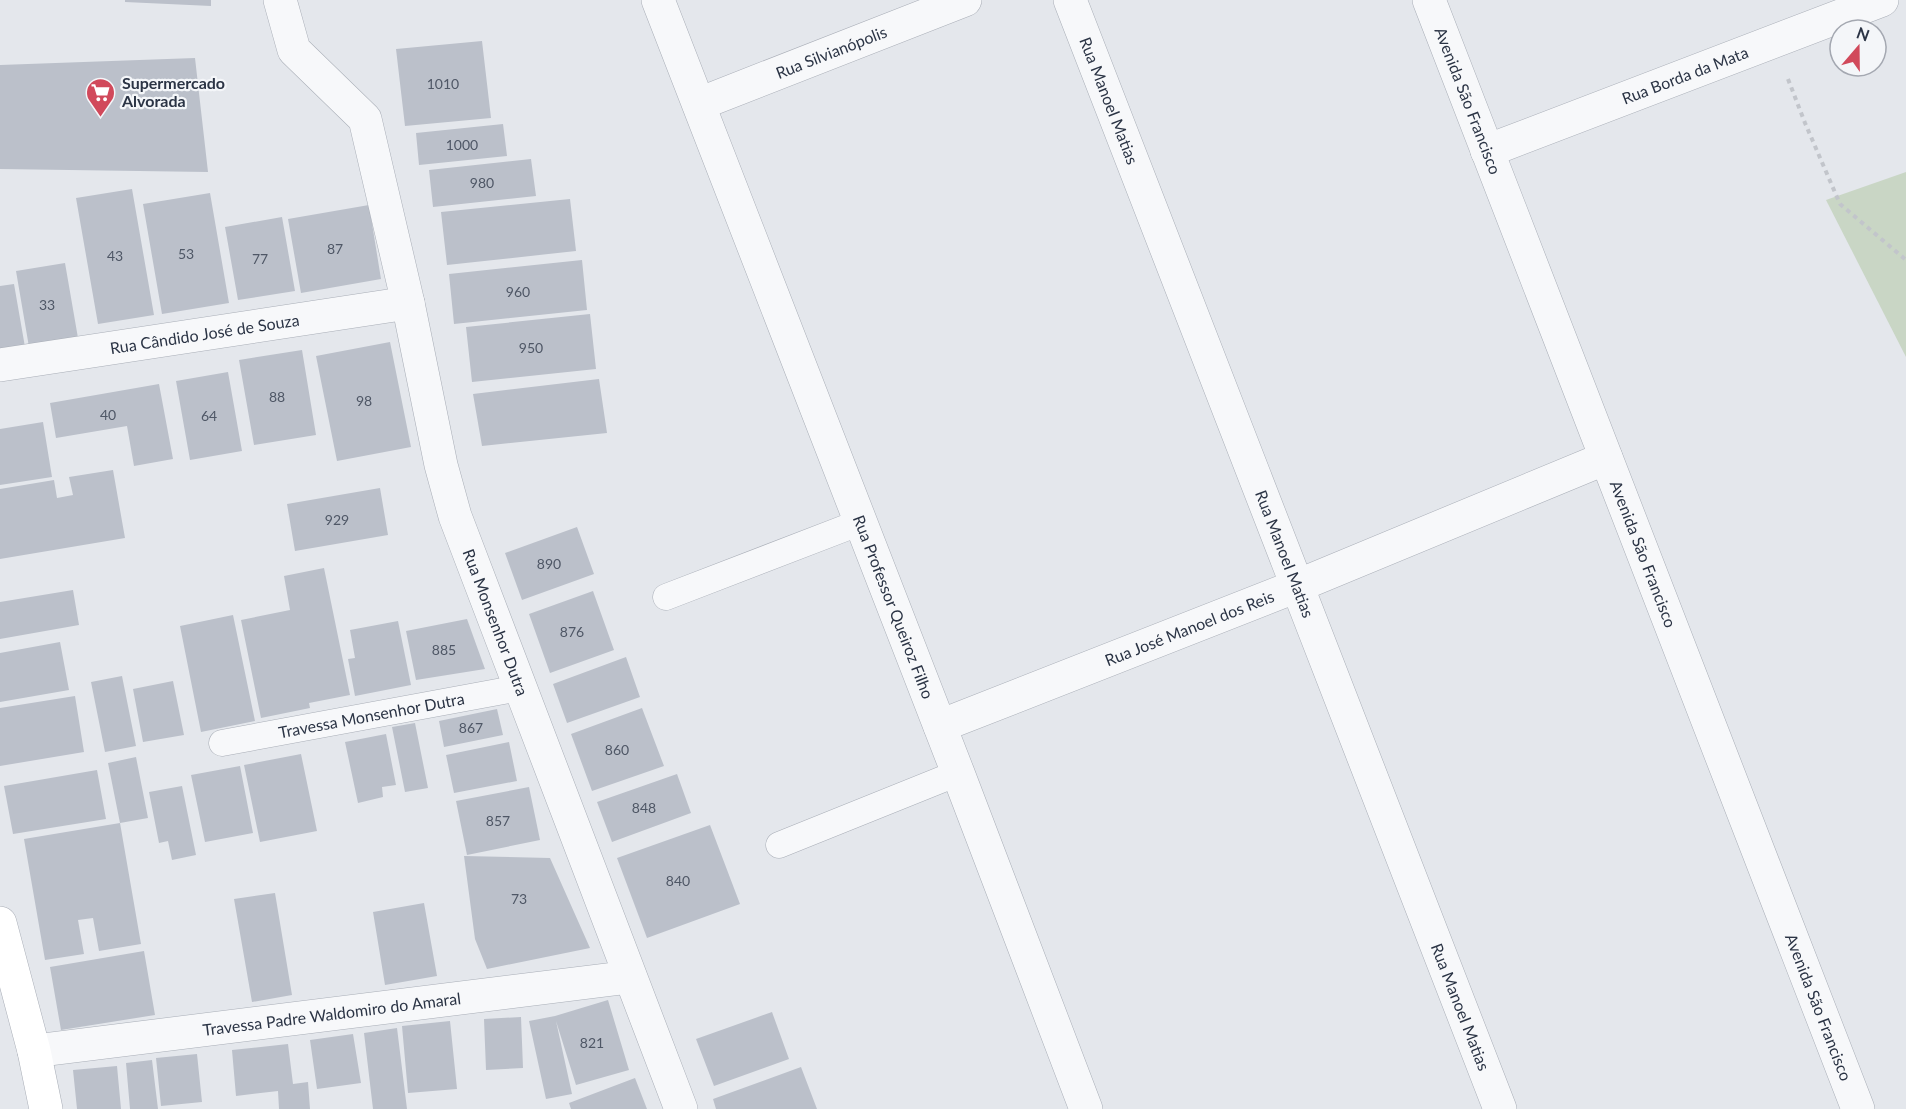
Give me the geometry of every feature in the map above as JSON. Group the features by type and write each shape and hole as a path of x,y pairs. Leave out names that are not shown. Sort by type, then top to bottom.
{"main road":[{"path":"0,924 34,1051 46,1109"}],"street":[{"name":"Rua Monsenhor Dutra","path":"280,0 294,50 365,118 408,303 441,465 455,516 681,1109"},
{"name":"Rua Professor Queiroz Filho","path":"658,0 1086,1109"},
{"name":"Rua Silvianópolis","path":"699,104 965,0"},
{"name":"Rua Manoel Matias","path":"1070,0 1500,1109"},
{"name":"Avenida São Francisco","path":"1429,0 1858,1109"},
{"name":"Rua Borda da Mata","path":"1487,151 1882,0"},
{"name":"Rua Cândido José de Souza","path":"0,365 408,303"},
{"name":"Rua José Manoel dos Reis","path":"940,726 1297,586 1606,458"},
{"name":"Travessa Padre Waldomiro do Amaral","path":"34,1051 630,977"}],"lane":[{"path":"666,597 861,522"},
{"name":"Travessa Monsenhor Dutra","path":"222,743 519,688"},
{"path":"780,844 958,773"}],"path":[{"path":"1774,42 1805,123 1840,204 1906,260"}],"green space":[{"path":"1906,172 1906,357 1826,200"}],"building":[{"path":"125,0 211,0 211,6 125,2"},
{"path":"482,41 491,118 405,126 396,49"},
{"name":"Supermercado Alvorada","path":"195,58 208,172 0,169 0,65"},
{"path":"503,124 507,156 419,165 416,133"},
{"path":"531,159 536,196 433,207 429,170"},
{"path":"132,189 154,315 98,324 76,198"},
{"path":"210,193 229,303 162,314 143,204"},
{"path":"570,199 576,251 447,265 441,212"},
{"path":"369,205 381,279 301,293 288,219"},
{"path":"282,217 295,291 238,300 225,227"},
{"path":"582,260 587,310 454,324 449,274"},
{"path":"65,263 78,338 29,347 16,271"},
{"path":"14,284 25,347 0,352 0,286"},
{"path":"590,314 596,369 472,382 466,327"},
{"path":"390,342 411,447 337,461 316,356"},
{"path":"302,350 316,435 254,445 239,360"},
{"path":"228,372 242,451 190,460 176,381"},
{"path":"599,379 607,433 482,446 473,394"},
{"path":"159,384 173,459 134,466 127,426 56,438 50,403"},
{"path":"43,422 52,477 0,485 0,429"},
{"path":"113,470 125,538 0,559 0,489 54,480 57,498 73,495 69,477"},
{"path":"380,488 388,535 295,551 287,504"},
{"path":"577,527 594,574 522,600 505,553"},
{"path":"324,568 350,695 309,703 310,708 261,718 241,620 290,610 284,576"},
{"path":"73,590 79,625 0,639 0,602"},
{"path":"593,591 614,650 550,673 529,614"},
{"path":"233,615 255,721 201,732 180,626"},
{"path":"467,619 485,669 416,680 406,631"},
{"path":"398,621 411,685 355,696 348,659 355,658 350,630"},
{"path":"60,642 69,690 0,702 0,653"},
{"path":"626,657 640,697 567,723 553,684"},
{"path":"122,676 136,746 105,752 91,682"},
{"path":"173,681 184,735 143,742 133,689"},
{"path":"75,696 84,752 0,766 0,708"},
{"path":"642,708 664,766 592,791 571,734"},
{"path":"497,709 503,735 444,747 439,721"},
{"path":"415,723 428,788 405,792 392,727"},
{"path":"386,734 396,785 382,787 383,797 358,803 345,742"},
{"path":"509,742 517,781 454,793 446,755"},
{"path":"301,754 317,831 260,842 244,765"},
{"path":"136,757 148,818 120,823 108,763"},
{"path":"240,766 253,833 205,842 191,775"},
{"path":"97,770 106,819 13,834 4,786"},
{"path":"677,774 691,813 612,842 597,802"},
{"path":"182,786 196,855 172,860 168,841 159,843 149,792"},
{"path":"529,787 540,840 467,855 456,801"},
{"path":"120,823 141,944 99,951 93,918 78,920 84,954 45,960 24,839"},
{"path":"710,825 740,904 647,938 617,858"},
{"path":"464,856 550,858 590,948 487,969 475,939"},
{"path":"275,893 292,995 252,1002 234,899"},
{"path":"424,903 437,976 385,985 373,912"},
{"path":"144,951 155,1015 61,1030 50,967"},
{"path":"608,1000 629,1070 576,1085 556,1021 572,1094 546,1099 529,1021 555,1016"},
{"path":"772,1012 789,1059 714,1086 696,1039"},
{"path":"521,1017 523,1068 486,1070 484,1019"},
{"path":"450,1021 457,1089 408,1093 402,1026"},
{"path":"397,1028 407,1109 373,1109 364,1033"},
{"path":"353,1034 361,1083 317,1089 310,1040"},
{"path":"288,1044 293,1084 308,1082 310,1109 279,1109 278,1091 236,1096 232,1050"},
{"path":"197,1054 202,1102 161,1106 156,1058"},
{"path":"152,1060 158,1109 130,1109 126,1063"},
{"path":"117,1066 121,1109 77,1109 73,1070"},
{"path":"801,1067 817,1109 716,1109 713,1099"},
{"path":"635,1078 647,1109 571,1109 569,1103"}],"place":[{"name":"Supermercado Alvorada","path":"101,118"}]}
